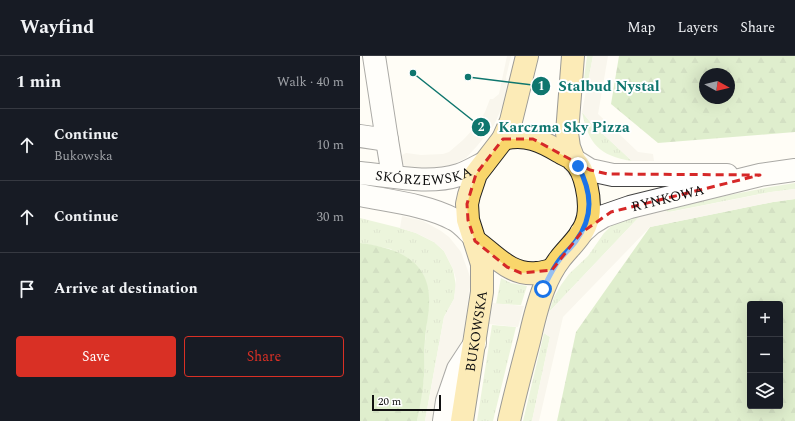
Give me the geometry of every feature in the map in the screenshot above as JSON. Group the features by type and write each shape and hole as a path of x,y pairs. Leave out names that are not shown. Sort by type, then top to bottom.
{"main road":[{"path":"527,56 514,113 503,139 484,163 472,182 467,214 473,238 500,262 514,270 528,274 538,274 552,270"},
{"path":"509,421 543,289 552,270 573,245 588,218 589,194 581,172 569,147 567,133 573,56"},
{"path":"503,139 519,136 534,139 548,144 574,160"},
{"name":"BUKOWSKA","path":"462,421 481,306 483,273 479,254 473,238"}],"street":[{"path":"374,56 388,140 392,176"},
{"path":"360,136 388,140"},
{"name":"RYNKOWA","path":"574,160 590,170 613,175 760,175"},
{"name":"SKÓRZEWSKA","path":"360,173 423,179 451,177 467,172 484,163"},
{"name":"RYNKOWA","path":"581,233 591,224 611,212 760,175 795,170"},
{"name":"SKÓRZEWSKA","path":"360,195 421,207 454,219 473,238"},
{"path":"444,421 448,401 458,369 475,343"}],"highlighted area":[{"path":"503,139 533,139 590,170 608,174 760,175 611,212 581,233 552,270 521,273 507,267 475,241 468,220 467,204 476,174"}],"green space":[{"path":"587,56 593,56 586,93 582,93"},
{"path":"619,56 795,56 795,132 658,143 611,104"},
{"path":"582,112 591,123 632,161 611,156 597,146 588,132"},
{"path":"795,183 795,189 771,192 669,212 665,211 663,208 770,187"},
{"path":"795,199 795,421 557,421 576,332 650,227 773,202"},
{"path":"640,216 549,312 554,297 561,285 569,274 588,256 604,233 616,221"},
{"path":"360,218 416,233 434,242 444,251 453,269 456,286 454,299 444,317 425,421 417,421 424,377 425,341 429,297 391,249 360,243"},
{"path":"360,243 384,248 406,257 415,264 422,273 427,284 429,302 425,339 424,376 417,421 360,421"},
{"path":"501,278 511,283 527,286 521,305 496,304"},
{"path":"492,325 516,327 493,421 477,421"},
{"path":"544,333 550,337 532,421 523,421"}],"shaded area":[{"path":"507,56 511,56 506,77 507,83 503,105 494,125 466,158 448,167 434,169 410,168 403,165 401,159 402,155 406,153 421,155 443,154 449,152 463,140 477,125 485,112 490,99 493,99 499,94"},
{"path":"593,56 608,56 598,114 638,152 653,154 654,161 632,161 591,123 582,112"},
{"path":"795,189 795,199 773,202 650,227 563,317 539,421 532,421 550,337 544,333 549,312 640,216 663,208 665,211 670,212 771,192"},
{"path":"402,216 423,221 449,237 461,252 471,280 463,336 442,401 439,421 425,421 444,317 454,299 456,279 444,251 434,242 416,233 400,228"},
{"path":"493,303 524,306 518,327 489,324"}],"place":[{"name":"Karczma Sky Pizza","path":"413,73"},
{"name":"Stalbud Nystal","path":"468,77"}],"route":[{"path":"543,289 552,270 581,233 588,218 589,194 578,166"}]}
